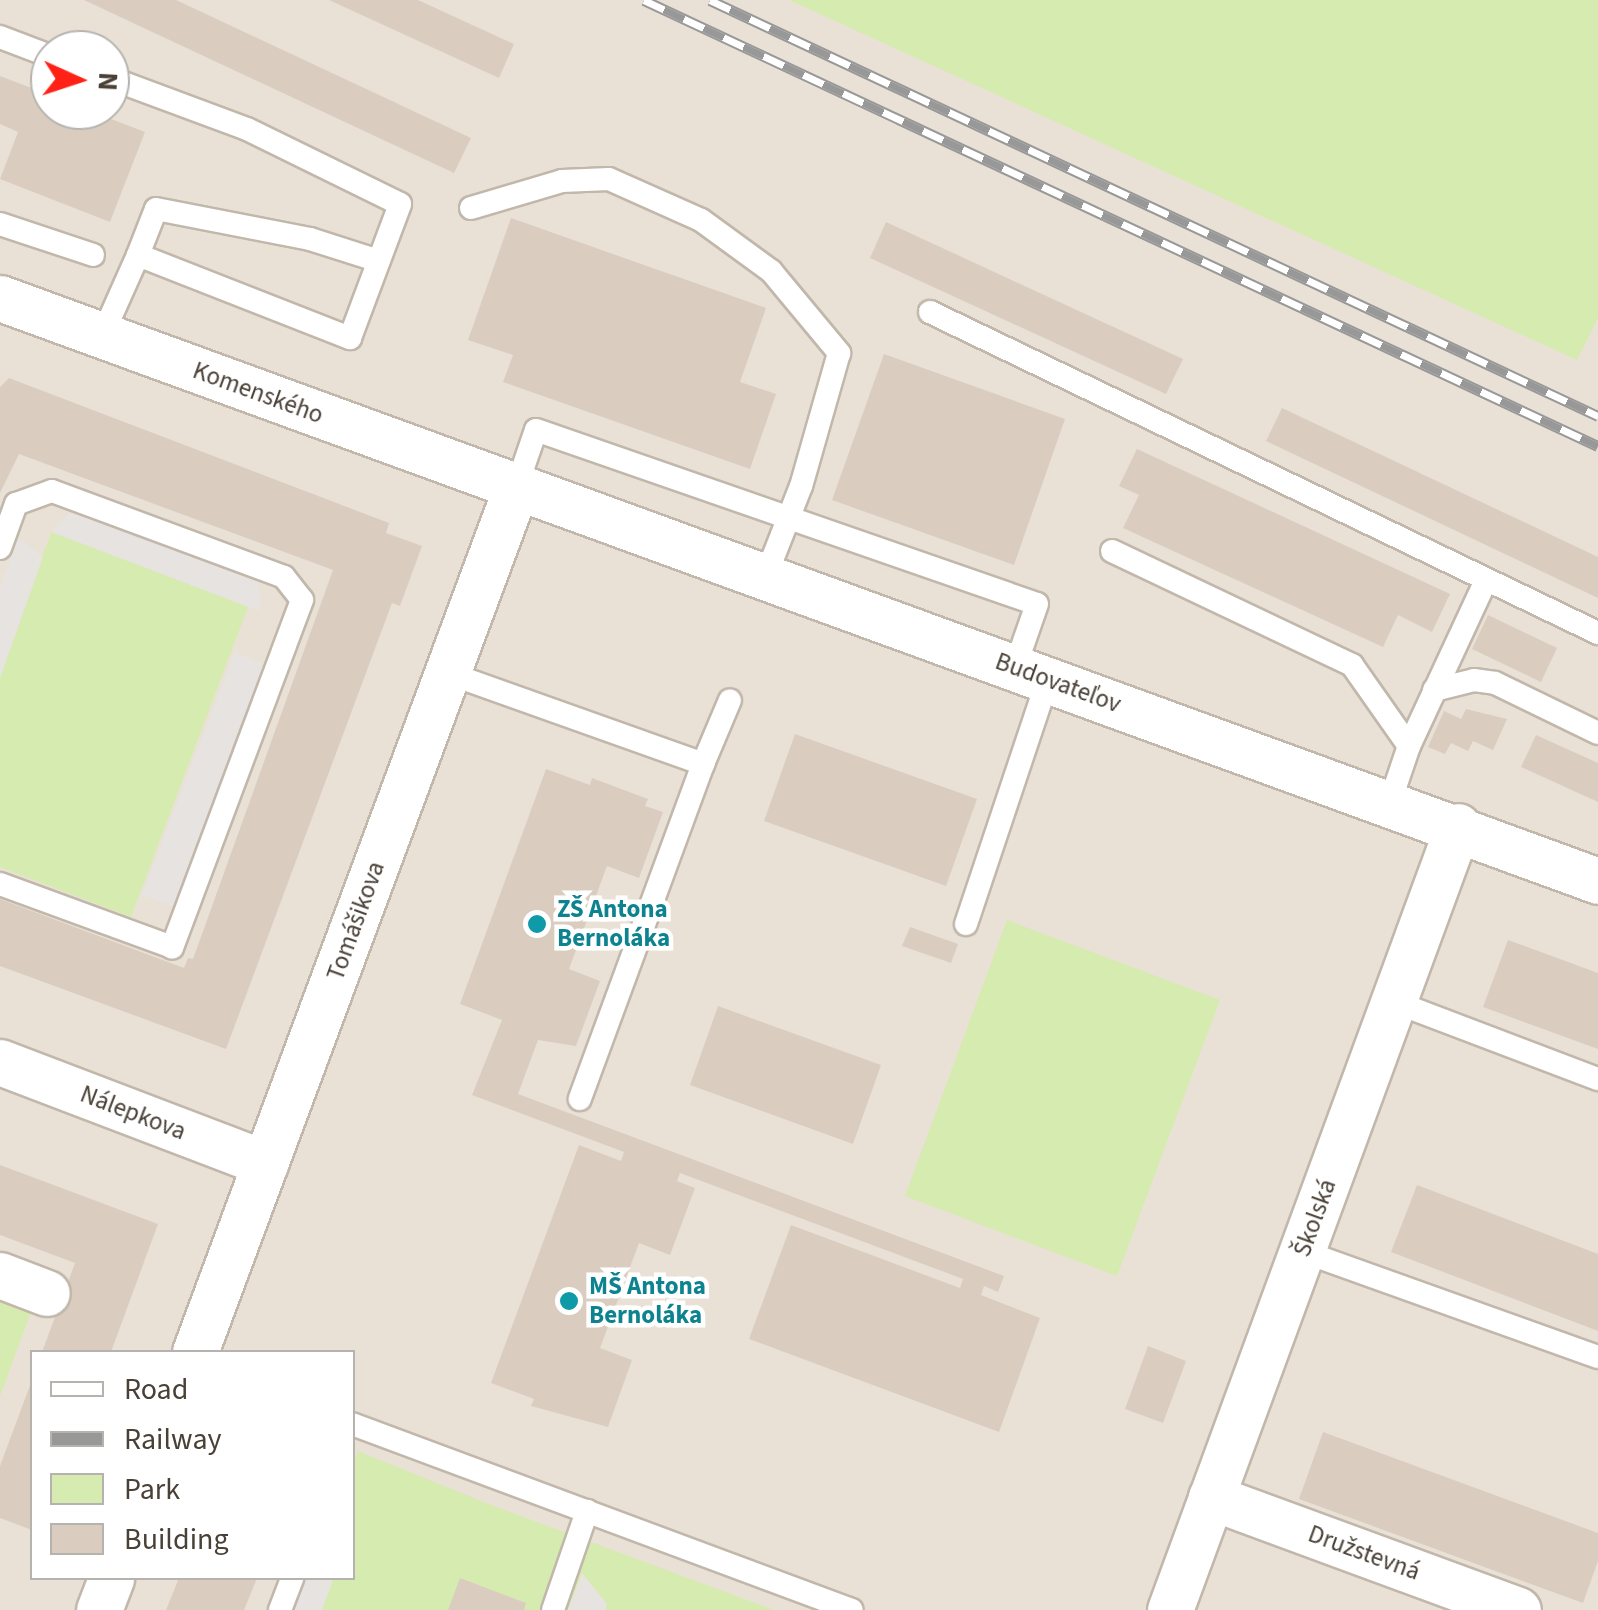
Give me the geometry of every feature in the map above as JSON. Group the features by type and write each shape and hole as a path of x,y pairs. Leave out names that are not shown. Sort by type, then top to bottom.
{"street":[{"name":"Komenského","path":"0,298 516,488"},
{"name":"Budovateľov","path":"516,488 1458,826 1598,881"},
{"name":"Tomášikova","path":"196,1350 516,488"},
{"name":"Školská","path":"1170,1610 1458,826"},
{"name":"Nálepkova","path":"0,1062 265,1163"},
{"path":"0,1275 46,1293"},
{"name":"Družstevná","path":"1211,1497 1518,1610"},
{"path":"99,1610 110,1580"}],"lane":[{"path":"0,37 30,48"},
{"path":"130,86 248,130 400,204 350,338 138,256"},
{"path":"471,208 562,181 609,178 701,220 772,270 838,353 787,518 764,578"},
{"path":"102,336 156,209 253,233 310,238 379,261"},
{"path":"0,224 93,256"},
{"path":"930,312 1598,633"},
{"path":"516,488 536,430 1037,604 1032,673 966,924"},
{"path":"0,548 16,504 52,492 284,577 302,600 172,947 0,884"},
{"path":"1112,551 1352,664 1409,746"},
{"path":"1390,802 1409,746 1486,580"},
{"path":"448,673 702,764"},
{"path":"1434,690 1474,680 1496,683 1598,733"},
{"path":"580,1100 702,764 730,700"},
{"path":"1395,1002 1598,1079"},
{"path":"1302,1251 1598,1357"},
{"path":"355,1425 840,1608"},
{"path":"553,1610 587,1511"},
{"path":"280,1610 291,1580"}],"shaded area":[{"path":"0,0 1598,0 1598,1610 0,1610"},
{"path":"76,507 259,576 260,611 51,532"},
{"path":"18,538 43,557 0,678 0,588"},
{"path":"235,652 265,664 173,906 142,895"},
{"path":"582,1573 607,1604 605,1610 568,1610"},
{"path":"298,1580 333,1580 322,1610 287,1610"}],"green space":[{"path":"789,0 1598,0 1598,318 1577,360"},
{"path":"52,531 248,607 131,917 0,867 0,643 7,644"},
{"path":"1007,920 1220,1000 1117,1276 905,1196"},
{"path":"0,1278 38,1293 0,1396"},
{"path":"358,1451 774,1610 302,1610 313,1580 355,1580"}],"building":[{"path":"84,0 176,0 471,138 454,173"},
{"path":"329,0 418,0 514,44 499,78"},
{"path":"0,76 30,87 30,130 130,130 130,126 145,132 110,222 0,179 18,132 0,124"},
{"path":"511,218 766,308 740,382 776,394 750,469 503,382 513,355 468,340"},
{"path":"886,222 1183,359 1166,394 870,258"},
{"path":"884,354 1065,419 1014,565 832,500"},
{"path":"9,378 389,523 386,533 422,546 400,606 392,603 226,1049 0,966 0,899 184,968 188,958 193,959 333,570 19,454 0,493 0,387"},
{"path":"1282,408 1598,557 1598,598 1266,441"},
{"path":"1137,449 1450,594 1432,632 1398,615 1383,647 1123,528 1139,495 1119,486"},
{"path":"1488,615 1557,648 1541,682 1472,649"},
{"path":"1466,709 1507,719 1493,750 1473,741 1468,751 1451,743 1445,754 1428,747 1444,711 1461,719"},
{"path":"795,734 977,799 946,886 764,821"},
{"path":"1536,735 1598,763 1598,802 1521,767"},
{"path":"546,769 590,785 592,778 648,799 645,806 663,812 639,878 607,866 569,969 600,981 576,1046 538,1040 518,1094 1004,1276 998,1292 984,1286 981,1295 1040,1318 999,1432 749,1339 791,1225 960,1288 963,1279 680,1173 677,1181 695,1188 670,1255 639,1243 600,1348 632,1360 608,1427 531,1406 534,1399 491,1383 579,1145 621,1161 624,1152 472,1095 502,1020 460,1004"},
{"path":"910,927 958,944 951,963 902,946"},
{"path":"1508,940 1598,973 1598,1049 1483,1007"},
{"path":"718,1006 881,1065 853,1144 690,1085"},
{"path":"0,1165 158,1224 112,1350 43,1350 75,1263 0,1235"},
{"path":"1417,1185 1598,1254 1598,1331 1391,1252"},
{"path":"1148,1346 1186,1361 1163,1423 1125,1409"},
{"path":"30,1385 30,1529 0,1518 0,1466"},
{"path":"1323,1432 1598,1533 1598,1561 1583,1603 1299,1499"},
{"path":"460,1578 526,1603 524,1610 448,1610"},
{"path":"178,1580 256,1580 244,1610 166,1610"}],"railway":[{"path":"644,0 1598,446"},
{"path":"710,0 1598,416"}],"place":[{"name":"ZŠ Antona Bernoláka","path":"537,924"},
{"name":"MŠ Antona Bernoláka","path":"569,1301"}]}
